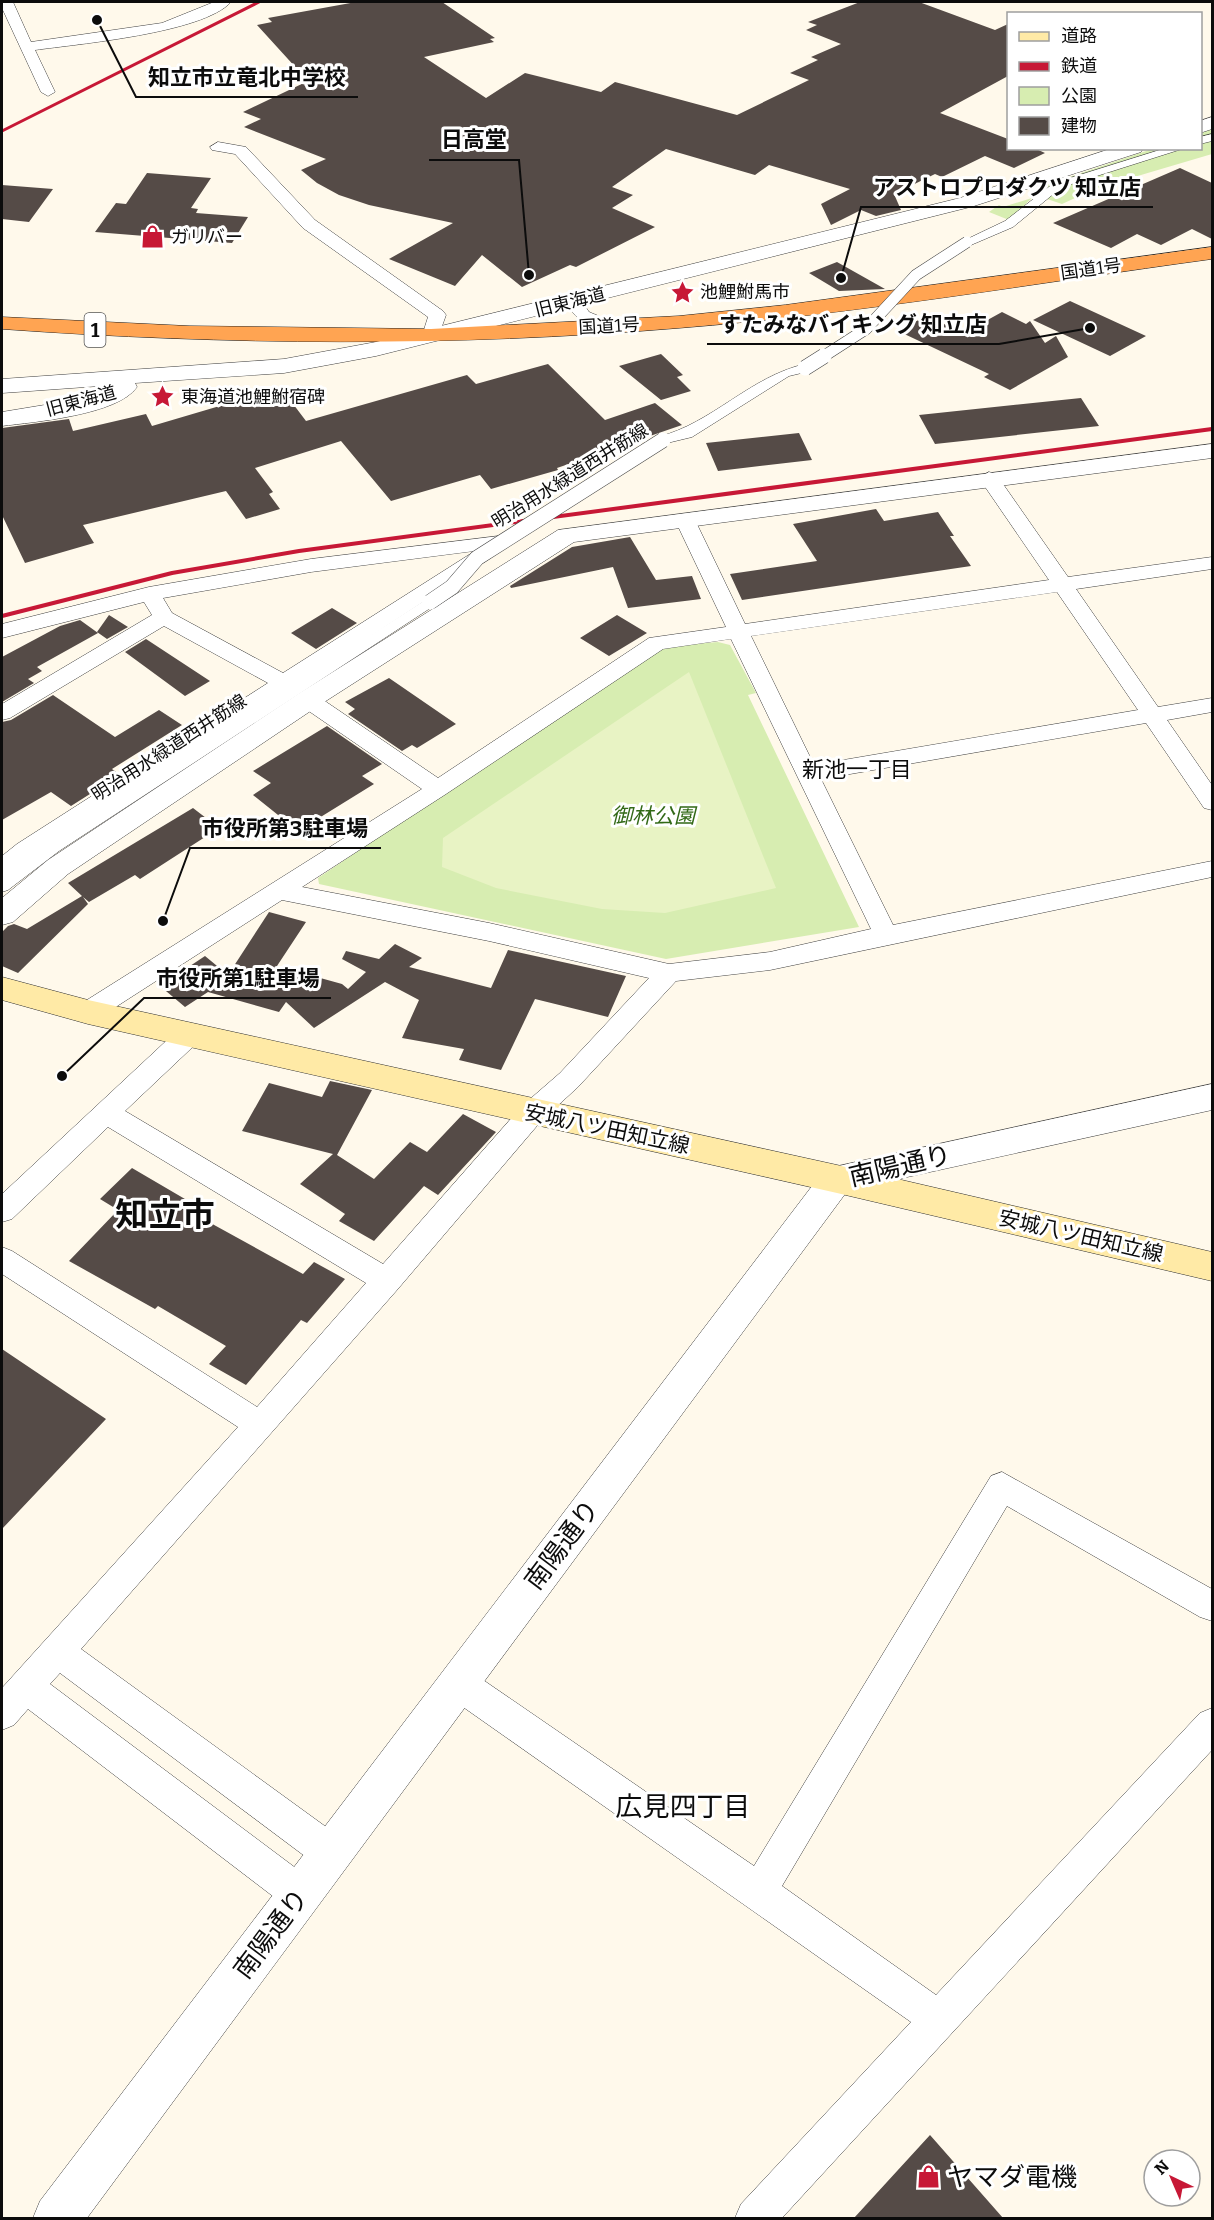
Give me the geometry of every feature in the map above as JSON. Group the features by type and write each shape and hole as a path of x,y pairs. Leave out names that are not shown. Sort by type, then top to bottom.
{"highway":[{"name":"国道1号","path":"2,338 184,341 431,336 679,322 785,311 1212,253"},
{"name":"国道1号","path":"2,323 278,351 536,344 683,335 794,324 1212,267"}],"main road":[{"name":"安城八ツ田知立線","path":"2,989 88,1012 532,1113 837,1179 1212,1267"}],"street":[{"path":"26,47 164,27 181,22 224,2"},
{"path":"5,6 48,92"},
{"path":"218,147 240,150 309,224 437,315 431,336"},
{"name":"旧東海道","path":"2,419 73,407 120,394 136,378 284,366 431,336 967,202 1128,150"},
{"name":"明治用水緑道西井筋線","path":"2,886 53,847 453,587 477,558 663,440 687,434 784,373 805,368 866,328 916,275 967,242 1004,227 1058,185 1173,150"},
{"path":"573,301 584,316 607,326"},
{"path":"2,386 136,378"},
{"path":"2,914 58,867 308,700 567,535 989,478 1212,451"},
{"path":"989,478 1212,802"},
{"path":"685,520 736,630 886,934"},
{"path":"2,631 149,594 333,561 504,541 25,850 2,869"},
{"path":"88,1012 438,789 657,643 1212,563"},
{"path":"149,594 164,617 283,682"},
{"path":"2,713 164,617"},
{"path":"308,700 438,789"},
{"path":"807,774 1212,705"},
{"path":"2,840 25,850"},
{"path":"278,891 489,932 669,972 770,961 886,934 1212,868"},
{"path":"2,1713 260,1425 532,1113 569,1080 669,972"},
{"path":"2,1211 189,1035"},
{"name":"南陽通り","path":"57,2218 837,1179 1212,1097"},
{"path":"106,1113 387,1281"},
{"path":"2,1259 260,1425"},
{"path":"759,1891 1002,1486 1212,1606"},
{"path":"57,1651 331,1853"},
{"path":"458,1683 759,1891 938,2019"},
{"path":"26,1686 300,1894"},
{"path":"755,2218 1212,1725"}],"green space":[{"path":"1212,129 1212,154 1097,188 1062,204 1044,198 1037,188 1149,150 1202,150 1202,133"},
{"path":"1032,198 1009,220 989,212 999,205 1003,207"},
{"name":"御林公園","path":"718,642 730,645 756,693 748,695 859,927 666,959 319,884 318,878 660,647"},
{"path":"689,672 776,888 665,913 602,909 496,888 442,867 443,838"}],"building":[{"path":"356,2 442,2 495,38 490,39 494,42 424,57 486,98 525,73 601,92 615,82 737,115 809,80 790,73 818,60 811,57 841,44 806,30 817,25 808,22 860,2 919,2 995,30 1007,24 1007,77 940,113 1007,139 1007,150 1038,150 1045,153 1014,168 985,156 942,177 935,174 894,194 901,210 876,216 861,210 831,225 821,204 850,189 769,165 755,175 666,149 612,187 633,195 612,208 655,227 576,267 570,265 522,287 482,255 455,286 389,259 453,223 369,205 339,195 317,183 301,170 326,159 244,127 261,119 243,112 308,81 257,25 272,22 268,18"},
{"path":"1180,168 1212,183 1212,239 1192,229 1161,245 1137,234 1111,248 1053,223"},
{"path":"147,173 211,178 191,208 198,209 196,213 248,217 232,243 95,232 116,203 126,204"},
{"path":"2,185 53,189 29,222 2,219"},
{"path":"837,262 885,289 839,291 809,273"},
{"path":"1070,301 1146,336 1110,356 1033,320"},
{"path":"1002,312 1026,324 1030,321 1045,343 1056,336 1068,357 1010,390 984,377 989,374 898,331 926,316 964,333"},
{"path":"661,354 683,375 677,377 691,391 661,400 619,366"},
{"path":"548,364 605,420 655,403 682,425 557,468 558,470 491,489 480,475 391,501 341,441 255,468 273,492 269,494 280,509 246,519 226,491 83,525 94,543 25,563 2,515 2,428 69,419 73,431 146,414 152,426 281,388 306,421 467,375 476,384"},
{"path":"1081,398 1099,426 935,444 919,415"},
{"path":"799,433 812,460 718,471 706,443"},
{"path":"876,509 884,521 938,512 954,536 950,536 971,566 742,600 730,574 817,561 793,524"},
{"path":"630,537 656,580 692,576 701,599 628,608 613,567 511,588 510,586 572,547"},
{"path":"332,608 357,623 316,649 291,633"},
{"path":"109,615 128,627 107,639 97,632"},
{"path":"617,615 647,633 609,656 580,638"},
{"path":"80,620 98,633 37,667 42,671 28,679 34,683 2,702 2,657 60,626"},
{"path":"146,639 210,681 185,696 125,652"},
{"path":"389,678 456,724 417,748 412,745 402,751 348,714 355,709 345,702"},
{"path":"53,695 115,737 159,710 182,725 112,769 120,775 71,806 51,792 2,820 2,722 11,720"},
{"path":"327,726 382,764 362,776 374,784 298,831 253,795 271,783 253,771"},
{"path":"193,808 219,828 140,879 135,875 89,902 83,897 88,904 18,973 2,966 2,932 8,926 14,924 27,929 82,896 68,883"},
{"path":"269,912 306,922 277,966 342,984 348,989 366,972 342,959 346,951 379,959 395,944 422,958 409,967 491,988 508,950 626,976 608,1017 535,999 501,1070 459,1060 464,1049 402,1038 419,1000 385,982 314,1028 286,1002 279,1012 208,992 185,1007 160,986 205,956 228,975"},
{"path":"330,1081 372,1090 337,1155 374,1179 410,1142 427,1152 463,1114 496,1132 438,1195 424,1186 374,1241 339,1221 345,1214 300,1184 333,1154 242,1131 269,1083 322,1097"},
{"path":"132,1168 202,1209 196,1215 303,1274 314,1262 345,1279 307,1323 301,1320 246,1385 209,1364 226,1346 158,1306 155,1309 69,1261 118,1210 100,1199"},
{"path":"2,1349 106,1419 2,1529"},
{"name":"ヤマダ電機","path":"930,2135 1003,2218 854,2218"}],"railway":[{"path":"2,131 259,2"},
{"path":"2,616 172,573 299,551 1212,429"}],"place":[{"name":"知立市立竜北中学校","path":"97,20"},
{"name":"ガリバー","path":"153,237"},
{"name":"日高堂","path":"529,275"},
{"name":"アストロプロダクツ 知立店","path":"841,278"},
{"name":"池鯉鮒馬市","path":"682,292"},
{"name":"すたみなバイキング 知立店","path":"1090,328"},
{"name":"東海道池鯉鮒宿碑","path":"163,397"},
{"name":"市役所第3駐車場","path":"163,921"},
{"name":"市役所第1駐車場","path":"62,1076"},
{"name":"ヤマダ電機","path":"929,2177"}],"district":[{"name":"新池一丁目","path":"857,769"},
{"name":"知立市","path":"165,1215"},
{"name":"広見四丁目","path":"683,1807"}]}
